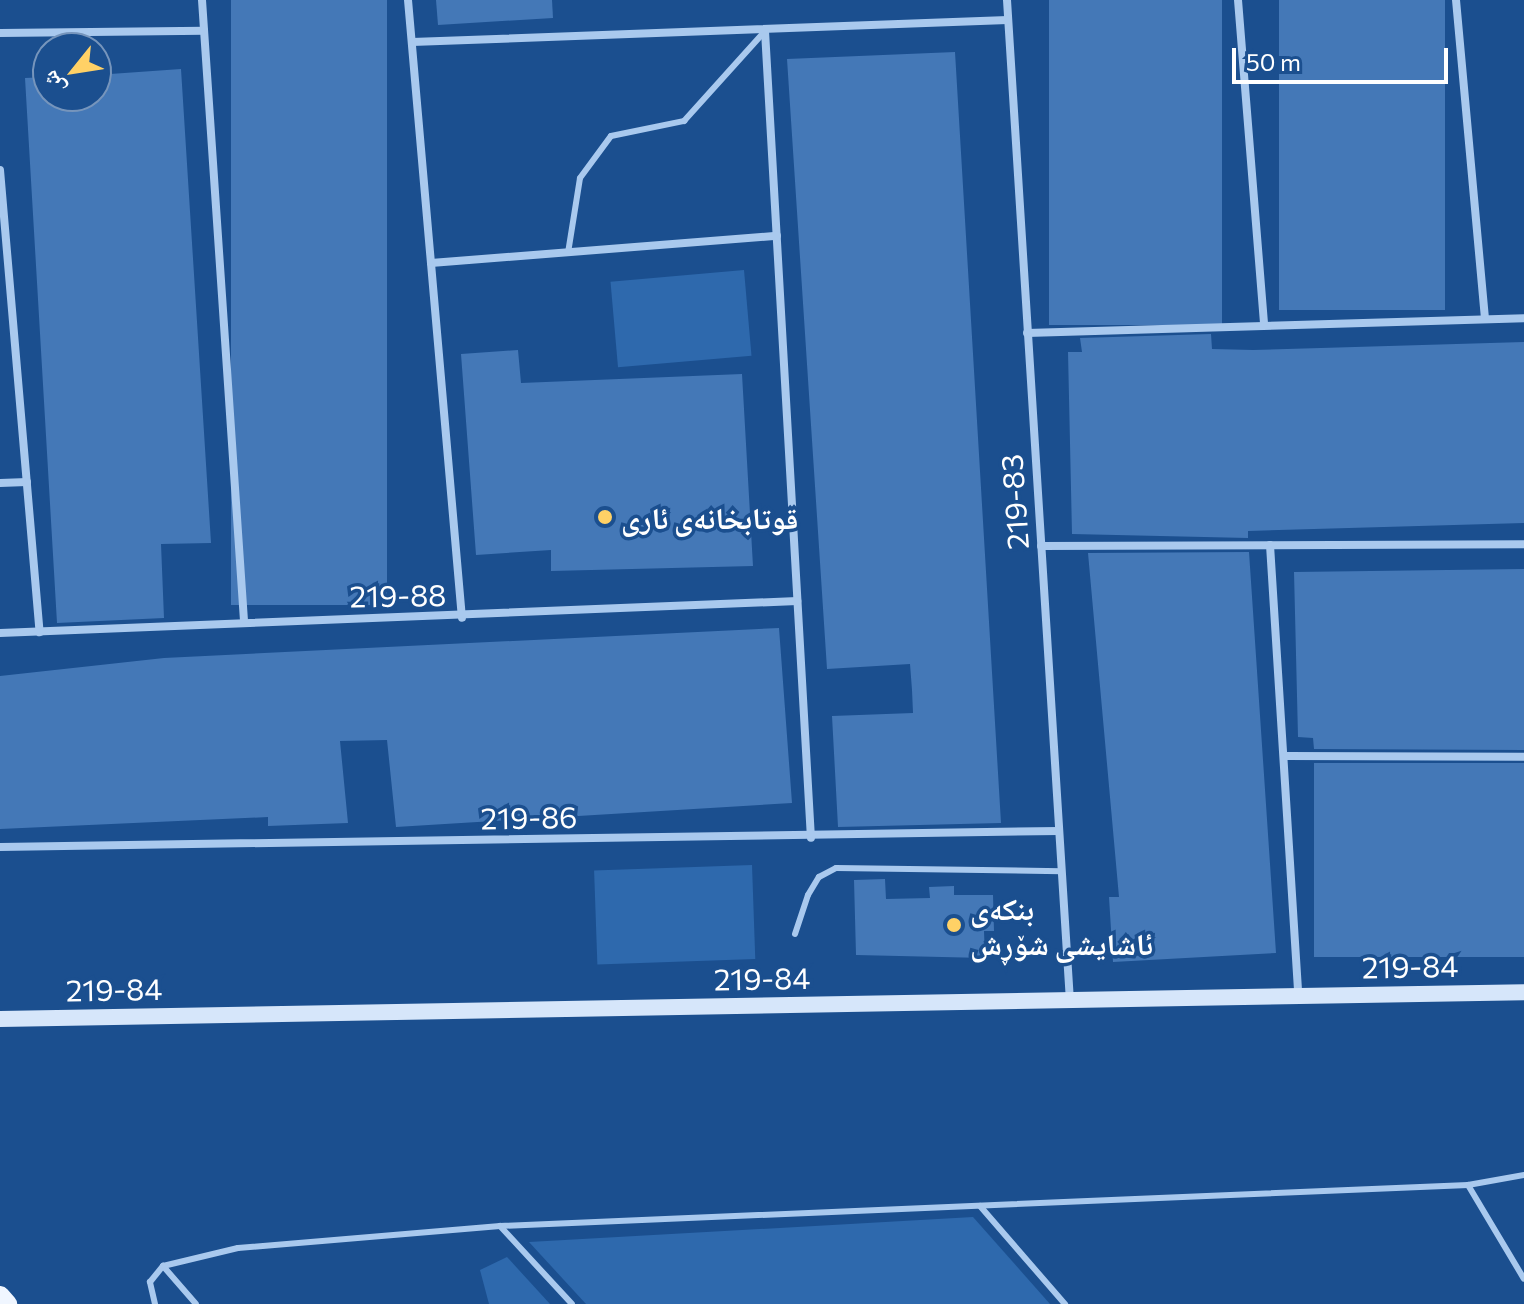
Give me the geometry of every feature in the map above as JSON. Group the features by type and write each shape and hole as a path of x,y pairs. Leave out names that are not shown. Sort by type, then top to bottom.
{"main road":[{"path":"0,1296 7,1304"}],"street":[{"path":"202,0 244,621"},
{"path":"408,0 462,618"},
{"name":"219-83","path":"1007,0 1070,1000"},
{"path":"1238,0 1264,325"},
{"path":"1456,0 1485,319"},
{"path":"412,42 1008,20"},
{"path":"0,33 204,31"},
{"path":"765,31 811,838"},
{"path":"0,170 3,245 40,632"},
{"path":"431,263 777,236"},
{"path":"1027,333 1524,318"},
{"path":"0,483 27,482"},
{"path":"1041,546 1524,544"},
{"path":"1270,545 1287,756 1298,995"},
{"name":"219-88","path":"0,633 244,621 462,618 797,601"},
{"path":"1287,756 1524,757"},
{"name":"219-86","path":"0,847 811,838 1059,831"},
{"name":"219-84","path":"0,1019 1524,992"}],"lane":[{"path":"568,253 580,178 611,136 684,121 765,31"},
{"path":"795,934 808,895 819,877 836,868 1062,871"},
{"path":"155,1304 150,1282 163,1266 238,1248 500,1226 1468,1185 1524,1175"},
{"path":"1468,1185 1524,1279"},
{"path":"980,1206 1065,1304"},
{"path":"500,1226 572,1304"},
{"path":"163,1266 196,1304"}],"shaded area":[{"path":"744,270 751,356 618,367 611,282"},
{"path":"752,865 755,959 597,964 594,871"},
{"path":"973,1217 1050,1304 586,1304 529,1242"},
{"path":"507,1257 550,1304 489,1304 480,1270"}],"building":[{"path":"231,0 387,0 387,605 231,605"},
{"path":"436,0 552,0 553,18 438,25"},
{"path":"1049,0 1222,0 1222,325 1049,325"},
{"path":"1279,0 1445,0 1445,310 1279,310"},
{"path":"955,52 1001,823 838,827 832,716 913,713 912,690 910,664 827,669 787,59"},
{"path":"181,69 211,543 161,544 164,618 57,623 25,78 32,78 32,112 112,112 112,74"},
{"path":"1211,334 1212,349 1524,342 1524,523 1248,531 1248,538 1072,534 1068,352 1082,352 1080,338"},
{"path":"518,350 521,383 742,374 753,566 551,571 551,550 476,555 461,354"},
{"path":"1249,552 1276,953 1113,962 1109,897 1119,897 1088,553"},
{"path":"1524,569 1524,750 1314,749 1313,738 1298,737 1294,572"},
{"path":"779,628 792,803 396,827 387,740 340,741 348,823 268,826 268,817 0,829 0,676 164,658"},
{"path":"1314,763 1524,763 1524,957 1314,957"},
{"path":"885,879 886,899 930,898 929,887 954,886 954,895 993,895 994,931 984,931 985,958 856,955 854,880"}],"place":[{"name":"قوتابخانەی ئاری","path":"605,517"},
{"name":"بنکەی ئاشایشی شۆڕش","path":"954,925"}]}
